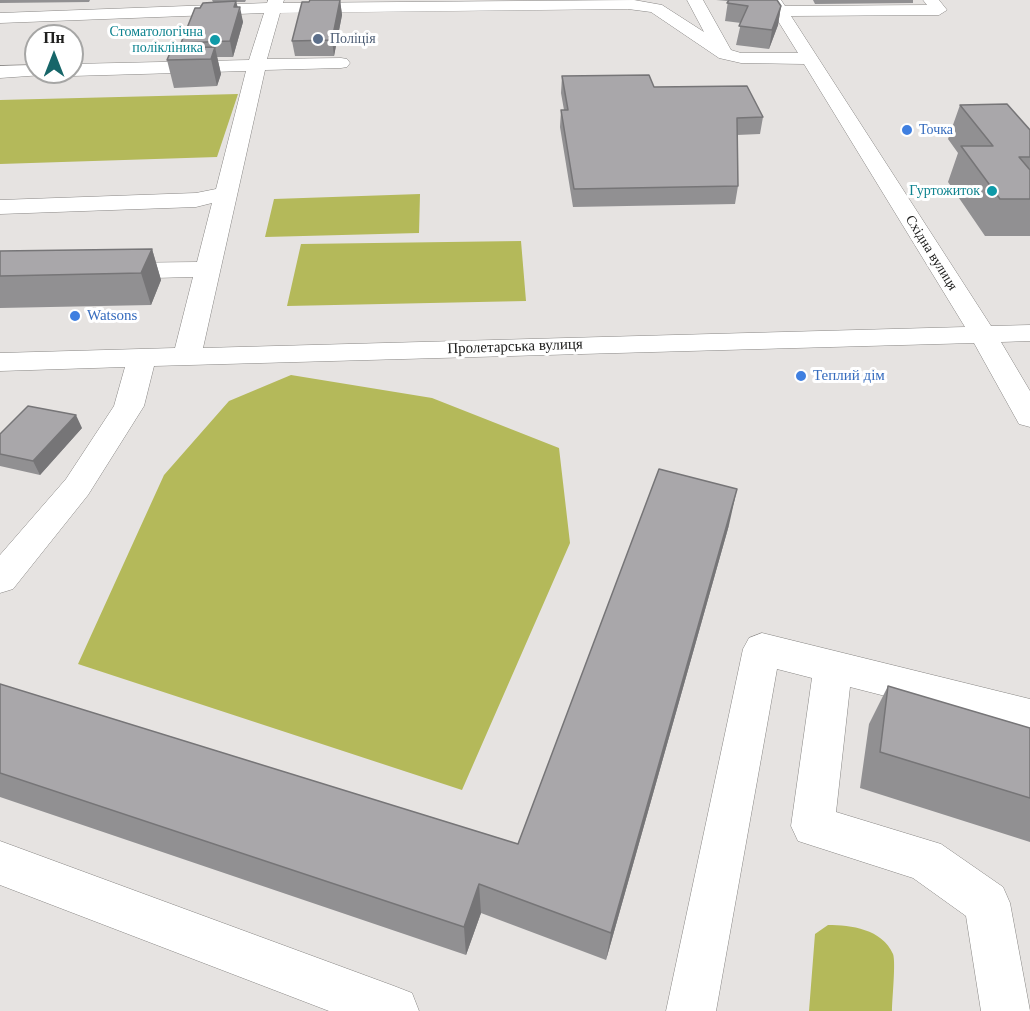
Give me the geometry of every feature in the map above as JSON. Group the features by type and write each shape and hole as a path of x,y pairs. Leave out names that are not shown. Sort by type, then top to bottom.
{"street":[{"path":"695,0 725,54"},
{"path":"776,5 939,10 931,0"},
{"path":"187,356 257,64 275,4"},
{"path":"0,18 199,6 275,4 628,4 656,8 725,54 741,58 818,63"},
{"name":"Східна вулиця","path":"776,5 818,63 1030,417"},
{"path":"84,70 341,63"},
{"path":"0,72 24,71"},
{"path":"0,207 196,200 226,193"},
{"path":"93,271 209,269"},
{"name":"Пролетарська вулиця","path":"0,362 1030,333"},
{"path":"0,579 77,487 112,433 129,406 142,358"},
{"path":"691,1011 762,649 1030,716"},
{"path":"833,667 813,826 925,860 987,903 1006,1011"},
{"path":"0,863 394,1011"}],"green space":[{"path":"238,94 217,157 0,164 0,100"},
{"path":"420,194 419,233 265,237 274,199"},
{"path":"521,241 526,301 287,306 301,244"},
{"path":"291,375 432,398 559,448 570,543 462,790 78,664 164,475 229,401"},
{"path":"828,925 865,930 874,934 888,946 894,958 892,1011 809,1011 815,934"}],"building":[{"path":"340,0 332,40 292,41 302,2"},
{"path":"729,0 777,0 781,6 772,30 739,26 748,6 727,3"},
{"path":"236,1 234,7 240,7 230,41 181,43 195,8 200,8 203,3"},
{"path":"215,47 211,59 167,60 172,48"},
{"path":"649,75 654,87 747,86 763,117 737,118 738,186 574,189 561,110 568,110 562,76"},
{"path":"1007,104 1030,130 1030,157 1019,157 1030,170 1030,199 1000,199 961,146 993,146 960,105"},
{"path":"152,249 141,273 0,276 0,251"},
{"path":"28,406 76,415 33,461 0,454 0,434"},
{"path":"659,469 737,489 611,933 479,884 464,927 0,773 0,684 518,844"},
{"path":"888,686 1030,728 1030,798 880,752"}],"place":[{"name":"Поліція","path":"318,39"},
{"name":"Стоматологічна полікліника","path":"215,40"},
{"name":"Точка","path":"907,130"},
{"name":"Гуртожиток","path":"992,191"},
{"name":"Watsons","path":"75,316"},
{"name":"Теплий дім","path":"801,376"}]}
